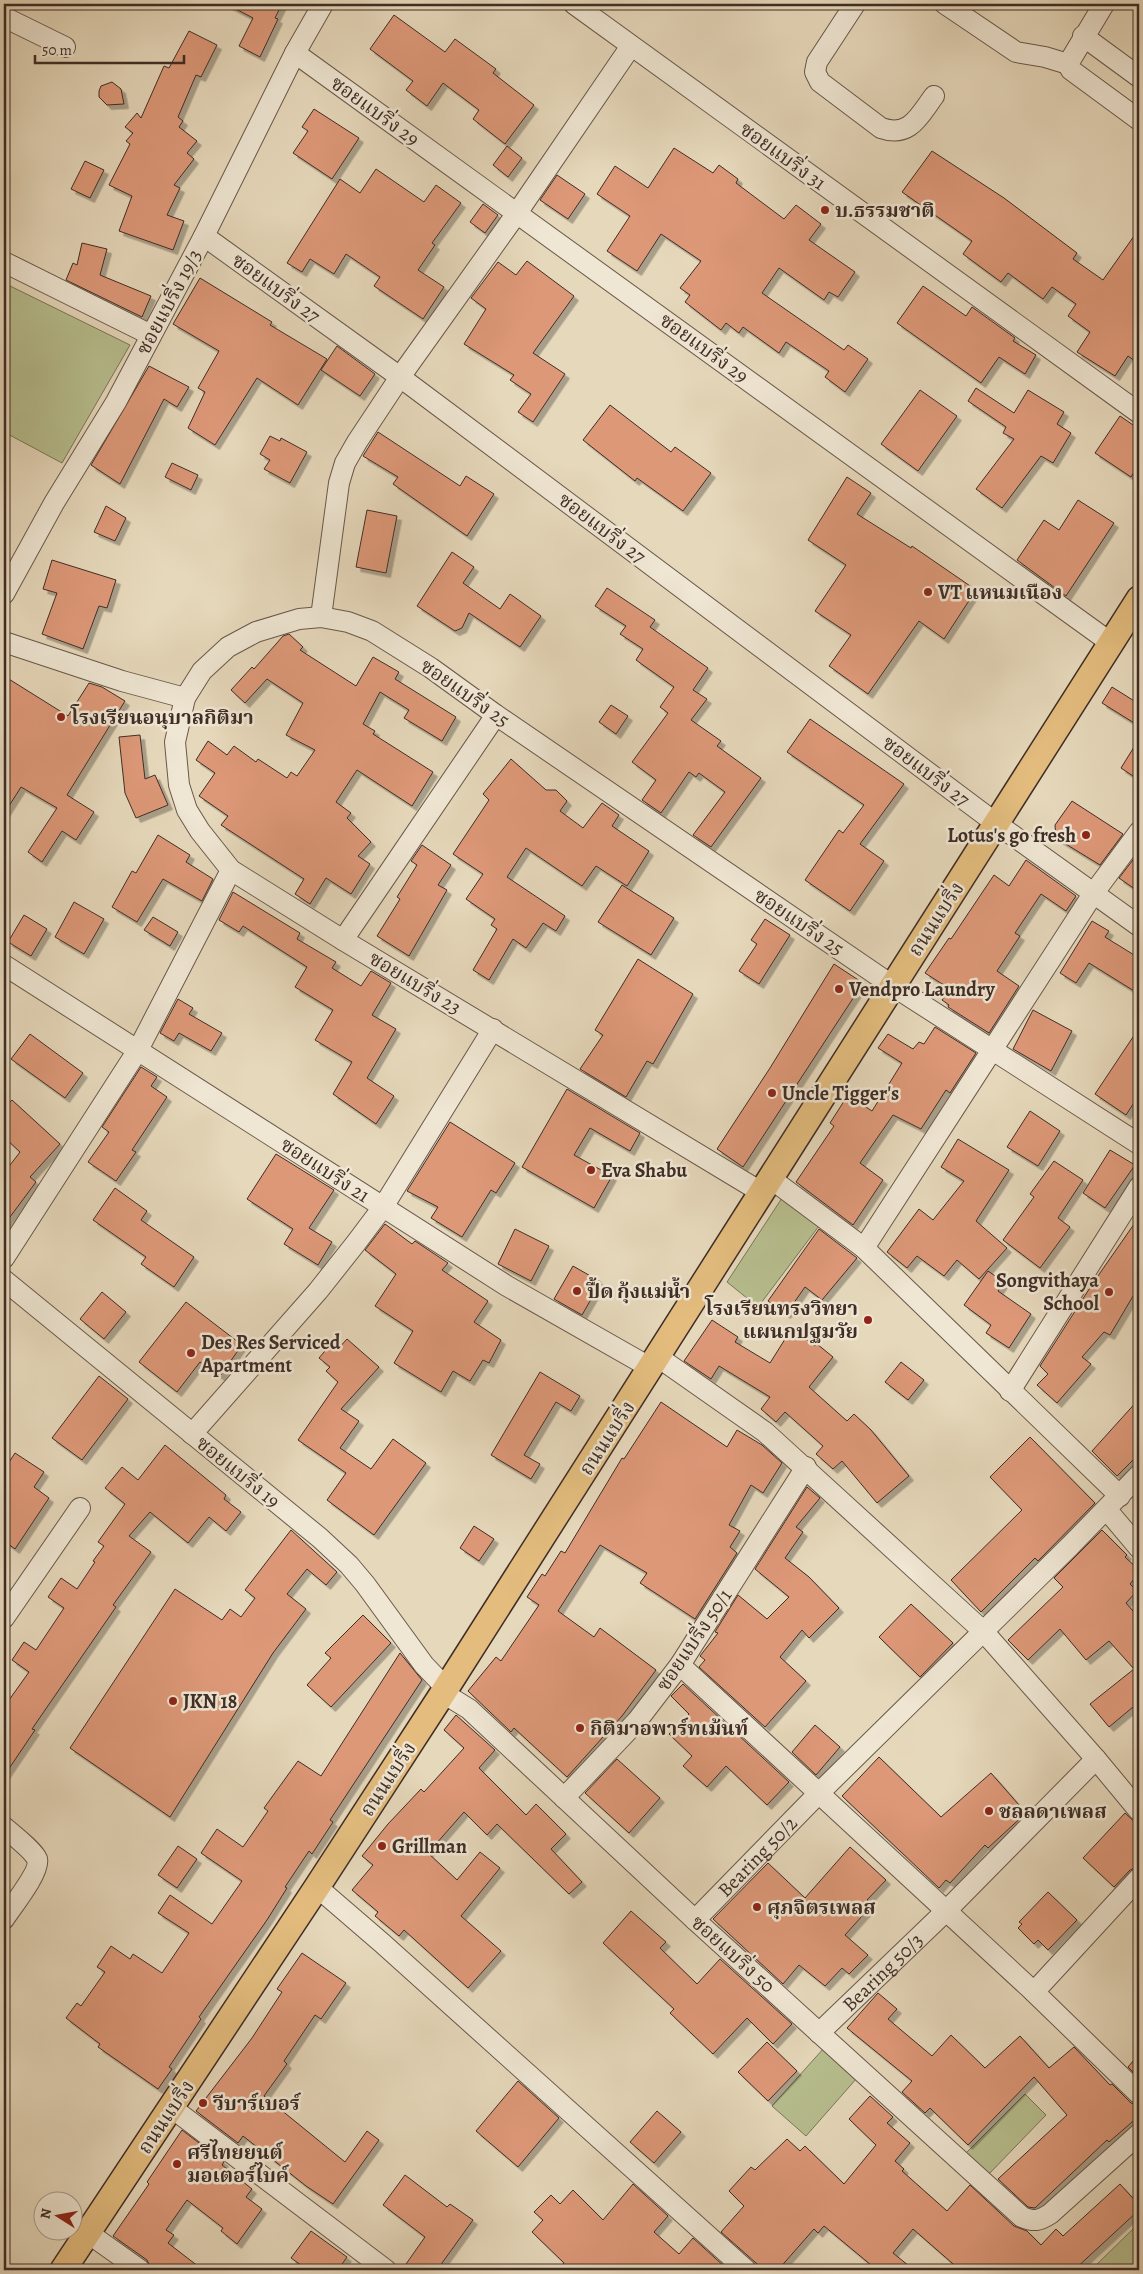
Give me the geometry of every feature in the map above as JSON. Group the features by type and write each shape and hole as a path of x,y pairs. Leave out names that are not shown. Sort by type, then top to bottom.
{"main road":[{"name":"ถนนแบริ่ง","path":"63,2270 172,2108 445,1691 1139,599"}],"street":[{"name":"ซอยแบริ่ง 19/3","path":"4,594 54,504 116,402 323,4"},
{"name":"ซอยแบริ่ง 31","path":"574,4 1139,413"},
{"path":"855,4 817,62 815,72 820,82 881,128 892,132 910,127 934,96"},
{"path":"945,4 1016,52 1045,57 1068,64 1071,70 1139,120"},
{"path":"1068,64 1083,36 1104,4"},
{"path":"4,17 65,47"},
{"path":"1083,36 1139,77"},
{"path":"322,617 339,483 345,463 400,377 517,213 631,46"},
{"name":"ซอยแบริ่ง 29","path":"296,53 1112,643"},
{"name":"ซอยแบริ่ง 27","path":"204,236 400,377 997,824 1139,926"},
{"path":"4,262 151,336"},
{"name":"ซอยแบริ่ง 25","path":"185,698 202,671 228,648 256,632 282,623 322,617 348,622 372,631 396,645 893,986 1139,1144"},
{"path":"4,642 122,681 185,698"},
{"name":"ซอยแบริ่ง 23","path":"185,698 175,742 180,785 188,810 200,831 231,870 343,940 493,1029 766,1185 864,1248 1010,1391 1113,1503 1139,1548"},
{"path":"343,940 496,715"},
{"path":"864,1248 1093,894 1139,832"},
{"path":"4,1258 138,1050 231,870"},
{"name":"ซอยแบริ่ง 21","path":"4,965 507,1286 654,1363 765,1432 806,1467 983,1631 1096,1758 1139,1811"},
{"path":"192,1434 318,1291 383,1207 493,1029"},
{"path":"1010,1391 1139,1187"},
{"name":"ซอยแบริ่ง 19","path":"4,1280 320,1538 349,1565 445,1691"},
{"name":"ซอยแบริ่ง 50/1","path":"564,1798 637,1721 680,1665 806,1467"},
{"name":"Bearing 50/2","path":"696,1920 818,1794 1113,1503 1139,1475"},
{"path":"4,1618 80,1508"},
{"path":"680,1665 945,1912 1034,1992 1139,2094"},
{"name":"ซอยแบริ่ง 50","path":"445,1691 469,1709 696,1920 1022,2217 1032,2221 1040,2221 1050,2214 1139,2134"},
{"name":"Bearing 50/3","path":"820,2033 945,1912 1096,1758"},
{"path":"4,1827 31,1852 37,1859 37,1864 34,1875 4,1919"},
{"path":"1034,1992 1139,1878"},
{"path":"317,1888 382,1943 746,2270"},
{"path":"172,2108 386,2270"},
{"path":"88,2233 140,2270"}],"green space":[{"path":"4,283 130,345 62,463 4,432"},
{"path":"782,1198 819,1226 758,1307 727,1282"},
{"path":"824,2048 857,2078 806,2136 772,2106"},
{"path":"1025,2094 1046,2115 987,2176 965,2154"},
{"path":"1134,2228 1139,2232 1139,2270 1091,2270"}],"building":[{"path":"226,4 282,4 275,18 278,19 260,57 239,46 253,18"},
{"path":"394,15 445,52 455,39 496,69 493,73 534,105 505,144 473,119 479,110 443,83 427,106 406,90 413,81 370,49"},
{"path":"189,31 217,45 201,77 196,75 178,117 183,121 179,127 197,141 187,153 194,159 174,185 180,188 167,215 184,221 173,250 119,231 132,196 109,185 130,144 126,141 133,133 125,127 137,113 141,118 164,66 169,68"},
{"path":"112,82 121,89 124,104 107,105 99,97 101,86"},
{"path":"314,109 359,138 332,179 293,153 308,131 302,127"},
{"path":"507,146 522,158 508,177 493,165"},
{"path":"674,148 713,173 719,165 738,179 736,183 784,219 796,205 821,224 809,240 855,272 838,297 829,292 824,300 779,268 762,293 844,350 848,345 868,359 845,392 825,377 829,371 786,342 779,353 743,327 739,333 726,323 721,330 685,302 690,295 680,288 701,261 661,234 637,271 607,251 630,216 597,194 615,166 648,188"},
{"path":"932,151 1004,198 1077,253 1073,259 1103,280 1139,229 1139,364 1128,356 1115,376 1077,352 1090,332 1068,316 1076,304 1052,287 1043,299 1008,273 1001,282 963,254 972,241 902,192"},
{"path":"85,161 104,170 90,198 71,189"},
{"path":"376,169 424,202 436,185 461,203 432,243 435,245 418,270 444,287 423,319 374,286 380,277 346,254 334,274 310,259 302,272 287,263 340,179 360,193"},
{"path":"557,175 585,194 568,219 540,200"},
{"path":"483,204 498,215 485,233 470,222"},
{"path":"82,243 107,249 100,275 151,296 142,317 66,280 73,263 77,265"},
{"path":"527,261 574,296 533,353 565,374 533,422 518,412 531,394 510,380 514,375 464,344 486,309 471,298 498,262 516,275"},
{"path":"200,278 272,322 270,325 327,359 298,405 257,378 215,445 188,428 205,392 198,388 219,351 173,324"},
{"path":"923,286 966,316 972,307 1015,338 1013,341 1036,355 1025,374 999,357 981,383 897,323"},
{"path":"337,346 375,374 360,396 321,370"},
{"path":"149,366 189,387 177,407 164,399 120,484 91,465"},
{"path":"976,388 1014,413 1028,390 1064,412 1057,424 1071,433 1053,463 1041,456 1002,508 976,489 1014,439 1003,433 1006,427 968,401"},
{"path":"920,390 957,416 918,471 881,444"},
{"path":"610,405 671,452 675,447 711,473 683,511 637,478 635,481 583,440"},
{"path":"1120,416 1139,429 1139,464 1131,477 1095,453"},
{"path":"378,432 460,486 466,476 494,494 467,536 393,484 398,477 363,456"},
{"path":"270,436 280,441 281,438 307,452 290,483 264,469 270,460 260,454"},
{"path":"172,463 198,475 191,490 165,477"},
{"path":"847,477 871,493 857,514 911,548 912,546 976,590 944,639 919,621 868,694 829,666 851,635 815,611 846,565 808,540"},
{"path":"1078,500 1114,523 1066,596 1017,560 1044,520 1059,530"},
{"path":"106,506 126,518 115,541 94,532"},
{"path":"367,510 397,516 386,573 356,567"},
{"path":"452,552 474,567 463,583 500,609 510,594 541,616 520,647 469,613 462,628 455,631 417,606"},
{"path":"52,560 116,580 107,608 99,606 83,649 42,634 57,593 43,589"},
{"path":"607,588 655,620 650,627 708,668 693,690 707,699 691,720 721,741 717,746 761,778 711,847 693,835 725,792 699,773 696,777 689,772 661,813 642,800 656,780 632,762 668,713 660,707 674,687 636,660 643,649 620,634 626,626 595,606"},
{"path":"289,634 303,647 300,650 356,686 373,657 399,672 395,679 456,717 442,741 404,718 409,710 380,692 363,724 375,731 373,734 433,772 412,806 357,770 336,802 351,813 347,818 371,842 358,856 370,864 351,894 326,878 310,904 295,894 304,879 221,825 228,816 199,796 215,773 196,760 208,741 227,755 234,746 256,762 258,759 287,778 291,772 297,776 315,750 286,735 303,703 267,679 245,703 231,690 252,667 254,669 283,636"},
{"name":"โรงเรียนอนุบาลกิติมา","path":"4,676 68,716 89,683 102,687 125,701 67,795 94,812 76,840 62,831 42,862 28,852 57,808 21,787 4,814"},
{"path":"1112,687 1139,704 1139,726 1102,703"},
{"path":"611,705 628,716 616,734 599,722"},
{"path":"810,719 904,784 860,844 884,861 850,911 805,880 839,830 843,833 864,805 787,752"},
{"path":"140,735 145,779 155,775 168,805 136,818 125,793 119,737"},
{"path":"1139,739 1139,780 1121,768"},
{"path":"511,759 546,790 556,790 567,801 560,811 583,828 602,803 619,815 612,826 649,851 627,886 596,866 582,886 526,848 507,877 565,916 556,931 543,923 526,948 513,939 489,980 473,970 497,929 491,925 495,919 466,899 483,874 453,854 489,800 483,794"},
{"name":"Lotus's go fresh","path":"1072,801 1123,834 1100,865 1056,838 1055,825"},
{"path":"158,835 190,855 186,862 213,879 202,901 163,879 137,922 112,907 132,871 136,873"},
{"path":"422,845 451,865 438,885 447,890 409,956 377,936 400,899 397,897 417,865 411,861"},
{"path":"1139,852 1139,892 1119,878"},
{"path":"1026,860 1076,896 1066,911 1041,894 1015,933 1020,936 997,971 1019,986 989,1033 948,1007 949,1005 942,1000 950,989 925,973 949,938 951,939 994,875 1009,886"},
{"path":"622,885 674,918 651,955 598,922"},
{"path":"233,892 300,933 297,939 336,962 332,968 361,986 371,971 391,983 372,1015 396,1029 367,1078 394,1096 376,1124 333,1094 352,1062 315,1040 333,1010 295,987 307,967 243,926 239,932 219,920"},
{"path":"74,902 104,919 84,954 55,937"},
{"path":"24,915 47,929 31,956 8,942"},
{"path":"153,917 178,932 170,946 144,930"},
{"path":"765,919 790,935 759,984 739,971 757,944 751,940"},
{"path":"1092,921 1109,931 1105,937 1139,958 1139,994 1089,963 1076,983 1060,973"},
{"path":"638,959 693,994 653,1064 647,1061 626,1097 580,1069 603,1035 595,1030"},
{"path":"834,964 863,983 743,1167 717,1149"},
{"path":"178,999 193,1008 189,1014 222,1033 211,1051 179,1033 174,1041 160,1033"},
{"path":"1033,1010 1072,1031 1051,1071 1013,1049"},
{"path":"935,1027 976,1053 950,1093 946,1090 921,1129 893,1115 860,1163 883,1180 853,1225 796,1182 834,1126 830,1123 848,1095 872,1111 902,1063 878,1048 888,1034 913,1049 919,1042 924,1044"},
{"path":"1139,1028 1139,1095 1126,1115 1095,1094"},
{"path":"30,1034 83,1073 65,1098 11,1059"},
{"path":"141,1067 157,1077 151,1086 167,1097 132,1150 136,1152 116,1181 88,1162 109,1132 102,1127"},
{"path":"567,1089 640,1133 630,1151 590,1128 574,1155 612,1176 594,1208 522,1167"},
{"path":"12,1100 60,1144 30,1177 36,1182 4,1225 4,1173 20,1152 4,1137 4,1108"},
{"path":"1030,1111 1060,1131 1038,1166 1007,1147"},
{"path":"450,1122 515,1163 496,1193 491,1190 462,1237 431,1218 438,1207 407,1191"},
{"path":"958,1139 1009,1170 976,1221 1007,1248 979,1279 957,1260 944,1276 917,1256 907,1268 887,1252 919,1209 933,1220 964,1181 941,1167"},
{"path":"1110,1150 1135,1165 1105,1208 1083,1193"},
{"path":"276,1154 334,1190 309,1228 332,1242 318,1265 284,1244 293,1229 247,1199"},
{"path":"1054,1161 1083,1180 1058,1218 1070,1227 1040,1268 1003,1240 1034,1197 1030,1194"},
{"path":"115,1188 147,1211 141,1220 194,1257 174,1287 141,1264 146,1257 93,1220"},
{"path":"1139,1217 1139,1286 1110,1335 1104,1332 1082,1357 1091,1364 1057,1403 1037,1385 1048,1374 1040,1366 1093,1283"},
{"path":"385,1224 412,1244 415,1241 448,1263 442,1270 488,1301 474,1322 501,1340 489,1363 483,1360 470,1381 453,1371 441,1392 394,1363 413,1331 375,1306 396,1274 365,1250"},
{"path":"515,1229 549,1246 531,1281 498,1264"},
{"path":"819,1229 857,1258 822,1300 805,1287 786,1314 768,1301"},
{"name":"ปื้ด กุ้งแม่น้ำ","path":"573,1266 601,1282 582,1315 554,1299"},
{"path":"988,1271 1004,1282 998,1291 1031,1314 1009,1348 986,1333 991,1325 964,1305"},
{"path":"102,1292 126,1312 104,1339 80,1319"},
{"name":"Des Res Serviced Apartment","path":"186,1302 242,1345 220,1376 200,1362 177,1392 139,1362"},
{"path":"712,1320 738,1337 735,1342 770,1363 792,1328 815,1346 817,1344 833,1357 809,1387 847,1421 854,1414 871,1430 909,1476 877,1503 842,1461 833,1469 816,1454 823,1446 785,1412 776,1422 761,1409 770,1397 719,1366 711,1379 684,1361"},
{"path":"347,1339 379,1367 341,1409 359,1421 340,1448 371,1469 393,1439 426,1463 374,1535 327,1500 346,1473 298,1440 338,1382 326,1371 330,1367 319,1358 330,1345 337,1350"},
{"path":"901,1362 924,1380 908,1400 885,1382"},
{"path":"540,1372 580,1396 571,1411 556,1402 524,1455 540,1464 531,1479 491,1455"},
{"path":"99,1376 128,1399 82,1460 52,1438"},
{"path":"1139,1399 1139,1454 1117,1476 1092,1451"},
{"path":"661,1402 727,1447 737,1430 762,1445 782,1463 763,1493 751,1485 729,1525 740,1531 730,1547 737,1553 695,1619 640,1583 647,1573 600,1545 558,1611 594,1637 600,1628 656,1670 622,1716 567,1777 514,1728 511,1732 468,1691 496,1657 501,1661 539,1605 527,1597 542,1574 545,1576 561,1551 565,1553 622,1458 624,1459"},
{"path":"1030,1437 1095,1503 1038,1561 1035,1558 981,1612 951,1580 1022,1510 990,1477"},
{"path":"165,1445 226,1495 224,1499 241,1512 226,1531 209,1517 188,1543 150,1512 129,1536 151,1552 113,1605 116,1607 32,1729 35,1730 4,1776 4,1707 29,1672 12,1660 24,1642 36,1650 64,1608 48,1597 61,1578 77,1589 104,1546 98,1542 125,1504 105,1488 122,1467 138,1480"},
{"path":"15,1453 44,1472 34,1487 49,1498 15,1549 4,1541 4,1470"},
{"path":"807,1487 820,1498 796,1527 803,1532 785,1558 809,1577 839,1608 809,1638 802,1630 780,1657 806,1681 765,1727 699,1667 705,1660 700,1656 718,1633 715,1632 738,1595 767,1619 789,1597 755,1569"},
{"path":"474,1526 494,1539 479,1561 460,1548"},
{"name":"JKN 18","path":"291,1530 337,1572 326,1585 307,1569 287,1594 306,1609 273,1653 170,1817 70,1748 175,1589 222,1620 230,1609 241,1617 255,1598 245,1590"},
{"path":"1102,1530 1139,1570 1139,1573 1130,1584 1137,1591 1126,1603 1139,1618 1139,1702 1109,1727 1090,1704 1134,1669 1109,1641 1086,1660 1060,1629 1028,1660 1008,1640 1063,1587 1054,1578"},
{"path":"911,1604 953,1643 920,1677 879,1637"},
{"path":"363,1615 391,1643 331,1707 307,1685 331,1658 325,1653"},
{"path":"400,1653 422,1680 330,1820 333,1822 312,1854 309,1851 285,1887 287,1888 267,1920 199,2017 201,2019 169,2067 172,2069 158,2089 98,2047 100,2044 66,2018 77,2003 81,2006 105,1972 97,1967 111,1946 130,1959 133,1954 162,1973 189,1933 158,1913 170,1895 212,1924 242,1881 201,1853 217,1829 243,1847 268,1811 264,1808 298,1761 321,1776"},
{"path":"683,1684 789,1782 767,1805 726,1766 707,1787 683,1766 692,1756 669,1734 689,1714 671,1696"},
{"path":"456,1715 495,1750 479,1768 526,1815 536,1804 566,1834 551,1849 582,1882 569,1894 497,1824 487,1835 464,1812 428,1853 457,1880 480,1852 500,1868 461,1916 501,1951 468,1988 404,1930 399,1936 375,1916 378,1912 352,1890 373,1865 362,1856 388,1824 421,1789 424,1792 464,1748 444,1730"},
{"path":"815,1725 840,1747 816,1775 792,1752"},
{"path":"879,1757 941,1817 991,1773 1026,1813 988,1848 985,1845 950,1883 946,1880 939,1888 842,1796"},
{"path":"617,1759 660,1798 629,1833 585,1793"},
{"path":"1125,1813 1139,1826 1139,1866 1130,1870 1114,1887 1083,1858"},
{"path":"178,1846 197,1859 177,1888 158,1875"},
{"path":"850,1847 886,1880 867,1900 872,1905 845,1935 868,1955 849,1974 842,1968 825,1986 799,1965 783,1984 713,1919 768,1863 805,1898"},
{"path":"1048,1892 1077,1920 1048,1950 1038,1940 1034,1944 1018,1928 1022,1924 1019,1922"},
{"path":"631,1911 666,1942 660,1948 697,1984 720,1959 792,2024 773,2044 747,2018 713,2054 670,2013 674,2009 603,1943"},
{"path":"302,1953 346,1983 321,2019 315,2015 284,2061 287,2064 264,2096 345,2162 367,2131 379,2140 333,2204 306,2186 243,2136 238,2143 196,2111 252,2038 282,1992 277,1989"},
{"path":"878,1993 897,2009 888,2019 932,2056 951,2035 985,2068 1020,2036 1049,2068 1074,2047 1110,2085 1112,2084 1131,2103 1139,2106 1139,2116 1109,2142 1107,2140 1035,2208 1028,2207 998,2179 1067,2115 1034,2077 968,2145 930,2108 925,2113 902,2092 912,2081 847,2028"},
{"path":"767,2042 797,2071 768,2101 738,2072"},
{"path":"1139,2054 1139,2078 1128,2067"},
{"path":"518,2081 559,2118 518,2167 476,2131"},
{"path":"870,2096 893,2117 887,2123 910,2143 895,2161 904,2169 902,2171 947,2211 970,2185 1014,2226 1027,2231 1041,2245 1056,2229 1063,2236 1120,2184 1139,2205 1139,2210 1074,2270 960,2270 913,2229 893,2253 914,2270 877,2270 824,2226 818,2233 814,2229 778,2270 764,2270 721,2232 744,2206 729,2191 751,2167 755,2170 787,2139 800,2151 805,2146 844,2184 876,2145 849,2119"},
{"path":"657,2111 681,2132 654,2163 630,2142"},
{"path":"182,2130 224,2162 222,2165 252,2189 246,2197 262,2209 237,2244 221,2231 223,2228 187,2200 166,2230 174,2235 168,2243 203,2270 152,2270 147,2260 113,2236 149,2184 147,2182"},
{"path":"405,2175 447,2207 450,2204 473,2220 437,2270 415,2270 406,2264 425,2237 383,2205"},
{"path":"633,2184 668,2216 654,2232 679,2254 693,2238 726,2268 725,2270 558,2270 564,2263 532,2232 543,2220 534,2212 551,2195 560,2204 573,2190 603,2220"},
{"path":"311,2231 347,2257 338,2270 308,2270 291,2258"}],"place":[{"name":"บ.ธรรมชาติ","path":"825,210"},
{"name":"VT แหนมเนือง","path":"928,592"},
{"name":"โรงเรียนอนุบาลกิติมา","path":"61,717"},
{"name":"Lotus's go fresh","path":"1086,835"},
{"name":"Vendpro Laundry","path":"839,989"},
{"name":"Uncle Tigger's","path":"772,1093"},
{"name":"Eva Shabu","path":"591,1170"},
{"name":"ปื้ด กุ้งแม่น้ำ","path":"577,1291"},
{"name":"Songvithaya School","path":"1109,1292"},
{"name":"โรงเรียนทรงวิทยา แผนกปฐมวัย","path":"868,1320"},
{"name":"Des Res Serviced Apartment","path":"191,1353"},
{"name":"JKN 18","path":"173,1701"},
{"name":"กิติมาอพาร์ทเม้นท์","path":"580,1728"},
{"name":"ชลลดาเพลส","path":"989,1811"},
{"name":"Grillman","path":"382,1846"},
{"name":"ศุภจิตรเพลส","path":"757,1907"},
{"name":"วีบาร์เบอร์","path":"203,2103"},
{"name":"ศรีไทยยนต์ มอเตอร์ไบค์","path":"177,2164"}]}
